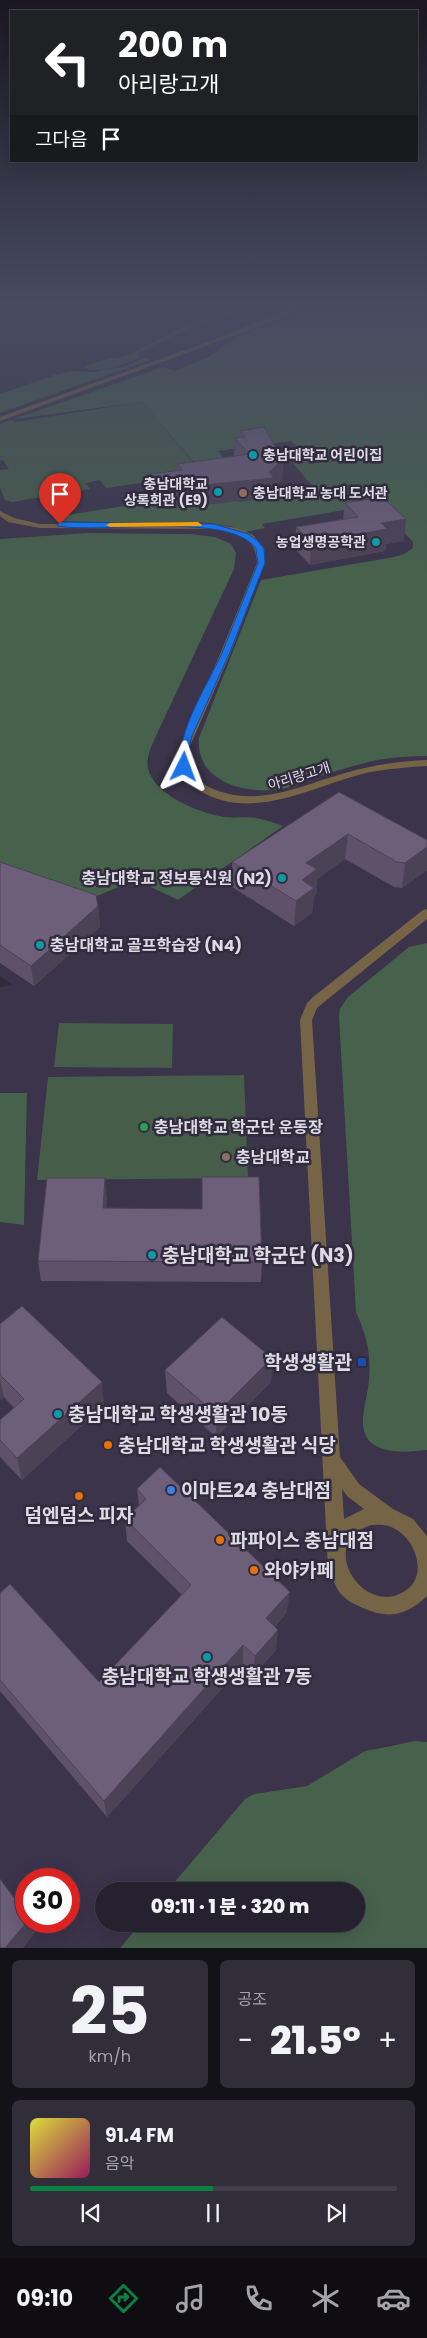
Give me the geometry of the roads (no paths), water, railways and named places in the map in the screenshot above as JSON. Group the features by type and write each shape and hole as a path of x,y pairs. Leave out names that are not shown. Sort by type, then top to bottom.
{"street":[{"path":"0,419 55,399"},
{"name":"아리랑고개","path":"0,513 11,520 26,524 204,525 238,532 258,546 262,555 261,563 226,652 185,746 184,760 188,774 207,790 229,799 258,801 283,796 374,768 427,763"},
{"path":"427,913 318,1000 312,1006 306,1020 337,1552 340,1574 348,1589 361,1600 377,1606 393,1606 408,1602 421,1591 427,1569"},
{"path":"332,1460 354,1490 388,1516 427,1531"},
{"path":"337,1552 345,1530 356,1520 368,1515 388,1516"},
{"path":"408,1525 418,1535 425,1548 427,1559"}],"place":[{"name":"충남대학교 어린이집","path":"253,455"},
{"name":"충남대학교 상록회관 (E9)","path":"218,492"},
{"name":"충남대학교 농대 도서관","path":"243,493"},
{"name":"농업생명공학관","path":"376,542"},
{"name":"충남대학교 정보통신원 (N2)","path":"282,878"},
{"name":"충남대학교 골프학습장 (N4)","path":"40,945"},
{"name":"충남대학교 학군단 운동장","path":"144,1127"},
{"name":"충남대학교","path":"226,1157"},
{"name":"충남대학교 학군단 (N3)","path":"152,1255"},
{"name":"학생생활관","path":"362,1362"},
{"name":"충남대학교 학생생활관 10동","path":"58,1414"},
{"name":"충남대학교 학생생활관 식당","path":"108,1445"},
{"name":"이마트24 충남대점","path":"171,1490"},
{"name":"덤엔덤스 피자","path":"79,1496"},
{"name":"파파이스 충남대점","path":"220,1540"},
{"name":"와야카페","path":"254,1570"},
{"name":"충남대학교 학생생활관 7동","path":"207,1657"}]}
